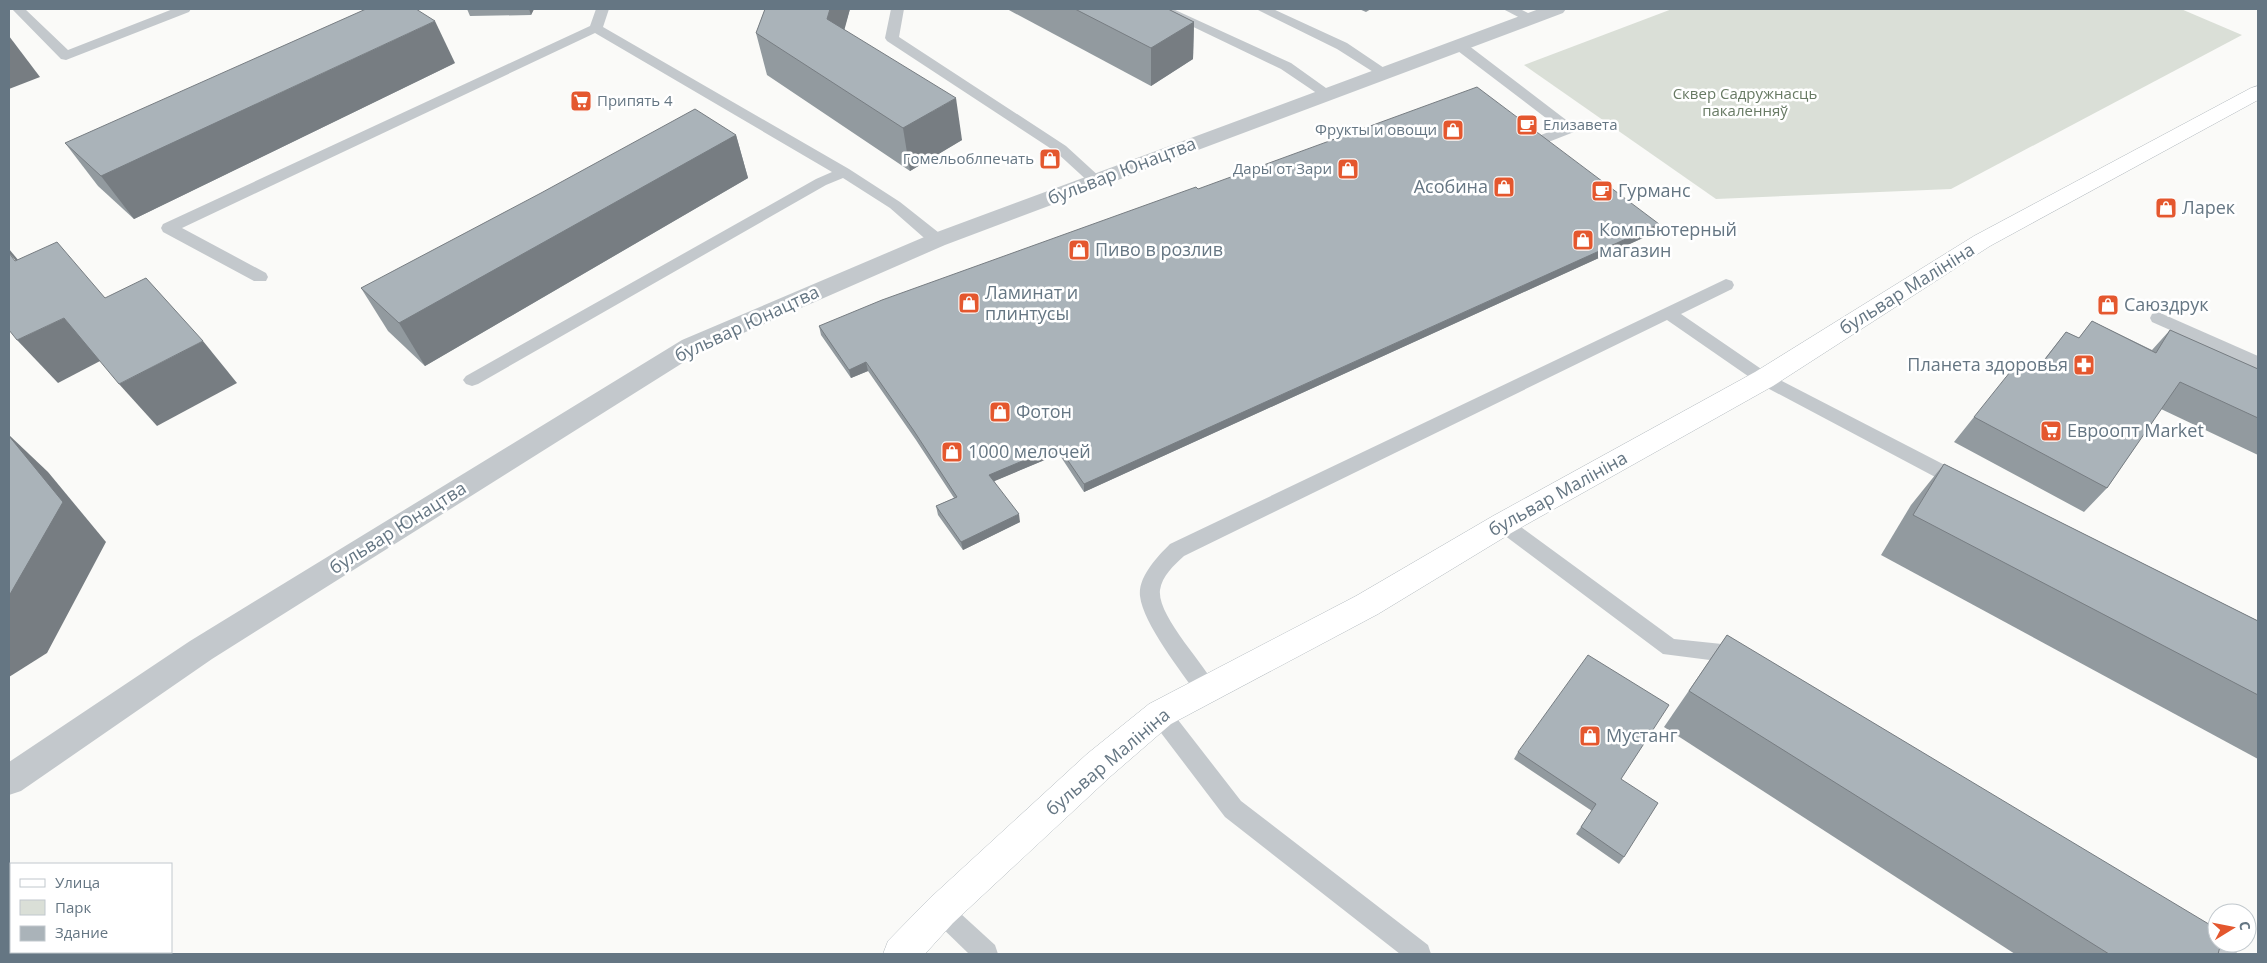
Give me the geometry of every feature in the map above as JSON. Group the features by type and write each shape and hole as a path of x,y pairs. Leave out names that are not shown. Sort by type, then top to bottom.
{"main road":[{"name":"бульвар Малініна","path":"901,954 941,911 1099,765 1160,714 1367,605 1503,524 1764,379 1982,241 2258,92"}],"street":[{"name":"бульвар Юнацтва","path":"9,780 201,650 692,346 937,240 1459,44 1521,13 1556,9"}],"lane":[{"path":"18,9 66,56 184,9"},
{"path":"260,277 169,228 596,28 602,9"},
{"path":"897,9 892,38 1062,149 1096,181"},
{"path":"1163,9 1286,66 1326,93"},
{"path":"1262,9 1342,46 1383,72"},
{"path":"596,28 844,172 895,205 937,240"},
{"path":"1459,44 1570,129 1546,138"},
{"path":"472,380 821,182 844,172"},
{"path":"1206,689 1160,620 1150,597 1154,581 1166,560 1176,550 1726,285"},
{"path":"1668,313 1764,379 1978,491"},
{"path":"2158,318 2258,362"},
{"path":"1503,524 1670,648 1744,656 1761,666"},
{"path":"1160,714 1233,809 1419,954"},
{"path":"941,911 986,954"}],"green space":[{"name":"Сквер Садружнасць пакаленняў","path":"1672,9 2181,9 2242,35 1951,189 1716,199 1524,65"}],"building":[{"path":"366,9 416,9 435,21 101,176 65,143"},
{"path":"765,9 830,9 827,19 956,98 903,128 756,33"},
{"path":"1075,9 1168,9 1194,22 1151,48"},
{"path":"1477,87 1659,224 1084,484 1058,446 989,475 1019,514 961,542 936,506 957,497 914,431 866,362 849,370 819,326 882,300 1196,187 1198,189"},
{"path":"695,109 736,135 399,323 361,288 541,193"},
{"path":"57,242 105,298 146,278 203,341 119,384 64,318 17,340 9,330 9,253 15,261"},
{"path":"2092,321 2156,353 2170,330 2258,369 2258,418 2180,382 2107,488 1974,417 2018,362 2036,371 2066,332 2079,338"},
{"path":"9,436 63,502 9,596"},
{"path":"1944,464 2258,621 2258,695 1913,515"},
{"path":"1727,635 2207,923 2207,953 2218,954 2109,954 1689,691"},
{"name":"Мустанг","path":"1588,655 1669,705 1621,779 1658,803 1624,857 1581,827 1596,804 1518,752"}],"place":[{"name":"Припять 4","path":"581,101"},
{"name":"Елизавета","path":"1527,125"},
{"name":"Фрукты и овощи","path":"1453,130"},
{"name":"Гомельоблпечать","path":"1050,159"},
{"name":"Дары от Зари","path":"1348,169"},
{"name":"Асобина","path":"1504,187"},
{"name":"Гурманс","path":"1602,191"},
{"name":"Ларек","path":"2166,208"},
{"name":"Компьютерный магазин","path":"1583,240"},
{"name":"Пиво в розлив","path":"1079,250"},
{"name":"Ламинат и плинтусы","path":"969,303"},
{"name":"Саюздрук","path":"2108,305"},
{"name":"Планета здоровья","path":"2084,365"},
{"name":"Фотон","path":"1000,412"},
{"name":"Евроопт Market","path":"2051,431"},
{"name":"1000 мелочей","path":"952,452"},
{"name":"Мустанг","path":"1590,736"}]}
